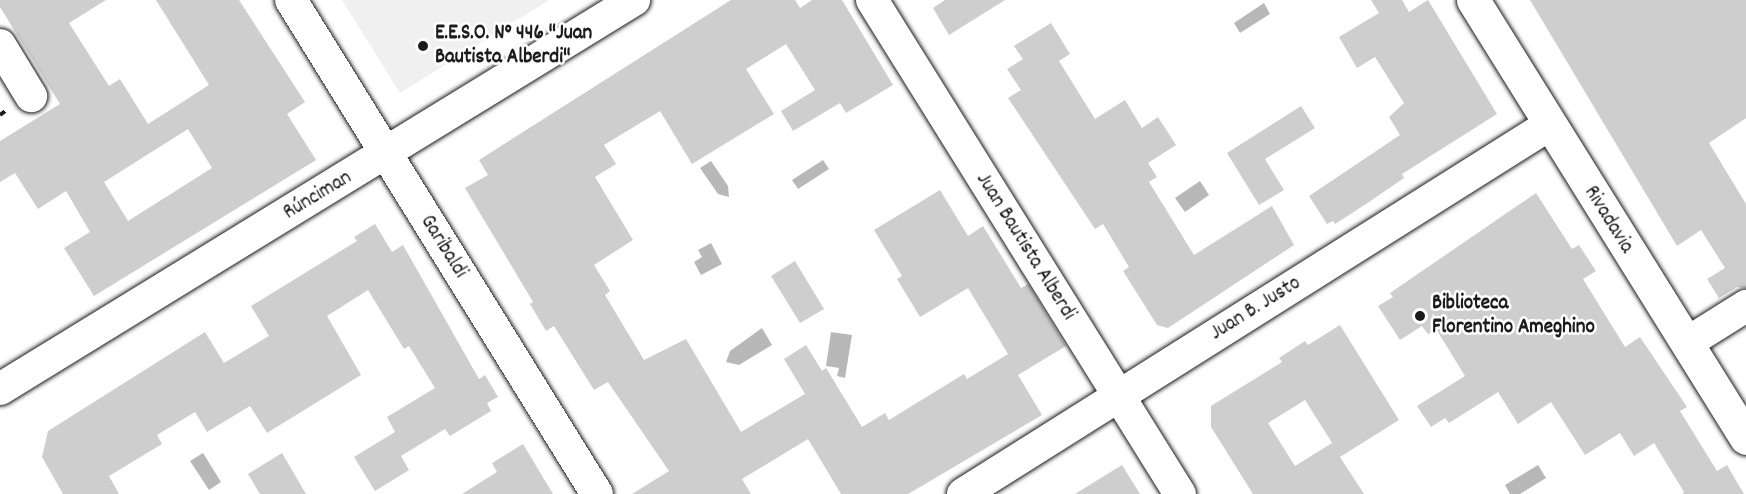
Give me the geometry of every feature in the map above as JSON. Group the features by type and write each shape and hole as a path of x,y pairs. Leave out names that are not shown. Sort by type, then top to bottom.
{"street":[{"name":"Garibaldi","path":"291,0 597,494"},
{"name":"Rúnciman","path":"0,389 386,155 634,0"},
{"name":"Juan Bautista Alberdi","path":"872,0 1180,494"},
{"name":"Rivadavia","path":"1473,0 1746,438"},
{"path":"0,45 31,96"},
{"name":"Juan B. Justo","path":"963,494 1549,125"},
{"path":"1687,343 1746,306"}],"shaded area":[{"name":"E.E.S.O. N° 446 \"Juan Bautista Alberdi\"","path":"342,0 549,0 400,93"},
{"path":"1264,3 1270,14 1240,33 1234,23"},
{"path":"823,160 829,169 798,189 792,180"},
{"path":"711,161 728,186 729,197 718,194 700,168"},
{"path":"1200,181 1209,195 1185,212 1175,198"},
{"path":"711,243 722,264 701,275 694,262 702,257 698,250"},
{"path":"762,328 772,345 739,365 726,362 730,351"},
{"path":"831,332 852,335 845,378 837,376 839,368 826,366"},
{"path":"203,453 221,482 209,490 190,461"},
{"path":"1538,465 1546,478 1520,494 1510,494 1505,485"}],"building":[{"path":"0,0 106,0 69,23 109,86 120,79 148,124 209,85 156,0 239,0 305,102 287,114 316,160 94,296 64,248 90,232 66,191 38,209 15,173 0,182 0,141 60,104 0,7","holes":["188,129 212,168 128,221 104,182"]},
{"path":"731,0 795,0 800,8 812,0 842,0 893,85 846,113 840,103 793,131 781,111 815,90 786,44 746,69 774,114 692,164 660,111 604,145 616,164 595,177 633,240 594,265 610,291 605,295 644,360 686,339 741,432 805,394 784,359 806,345 822,371 826,368 862,427 885,413 889,420 964,374 967,379 1008,354 968,288 920,317 897,279 902,276 874,230 940,190 968,236 983,226 1021,288 1028,284 1066,346 1018,375 1042,415 908,494 841,494 808,439 742,479 751,494 632,494 669,471 608,382 594,390 554,326 546,331 530,304 533,302 465,188 488,175 479,160"},
{"path":"945,0 1005,0 949,35 933,8"},
{"path":"1371,0 1402,0 1409,12 1428,0 1497,114 1402,174 1404,178 1366,204 1335,224 1333,221 1327,224 1309,196 1400,135 1389,117 1404,103 1375,57 1357,68 1339,37 1379,13"},
{"path":"1530,0 1746,0 1746,118 1709,143 1746,204 1746,288 1737,287 1719,298 1707,279 1725,268 1701,230 1677,246"},
{"path":"1051,23 1070,54 1059,61 1095,119 1125,100 1142,128 1158,117 1176,145 1148,163 1157,177 1149,182 1194,255 1272,206 1294,245 1168,328 1157,325 1123,271 1129,267 1103,224 1095,229 1008,98 1021,90 1007,69 1023,59 1014,46"},
{"path":"1301,106 1315,128 1265,159 1284,190 1259,205 1227,153"},
{"path":"1536,193 1572,249 1579,245 1596,271 1583,279 1625,347 1640,337 1687,407 1680,411 1717,471 1727,465 1744,494 1682,494 1684,492 1654,443 1634,456 1620,433 1585,455 1551,402 1518,424 1498,392 1449,423 1445,418 1431,427 1417,406 1465,376 1436,329 1428,334 1422,326 1400,340 1378,306 1393,297 1390,293"},
{"path":"375,224 392,252 403,245 479,379 485,375 498,397 487,403 491,411 450,436 445,429 401,456 409,470 375,491 354,457 395,432 387,417 435,388 409,346 404,349 368,290 327,316 361,375 267,433 250,406 207,432 195,412 157,435 162,444 109,476 119,494 63,494 42,457 48,431 205,332 224,363 269,336 251,306 357,241 354,237"},
{"path":"795,261 824,309 800,323 771,276"},
{"path":"1340,325 1399,420 1340,457 1364,494 1253,494 1211,427 1211,406 1282,362 1279,358 1305,341 1308,345","holes":["1305,400 1334,446 1332,443 1295,466 1268,423"]},
{"path":"523,444 553,494 462,494 497,472 492,463"},
{"path":"282,453 306,494 260,494 248,474"},
{"path":"1122,465 1140,494 1075,494"}],"place":[{"name":"E.E.S.O. N° 446 \"Juan Bautista Alberdi\"","path":"423,46"},
{"name":"Biblioteca Florentino Ameghino","path":"1420,316"}]}
